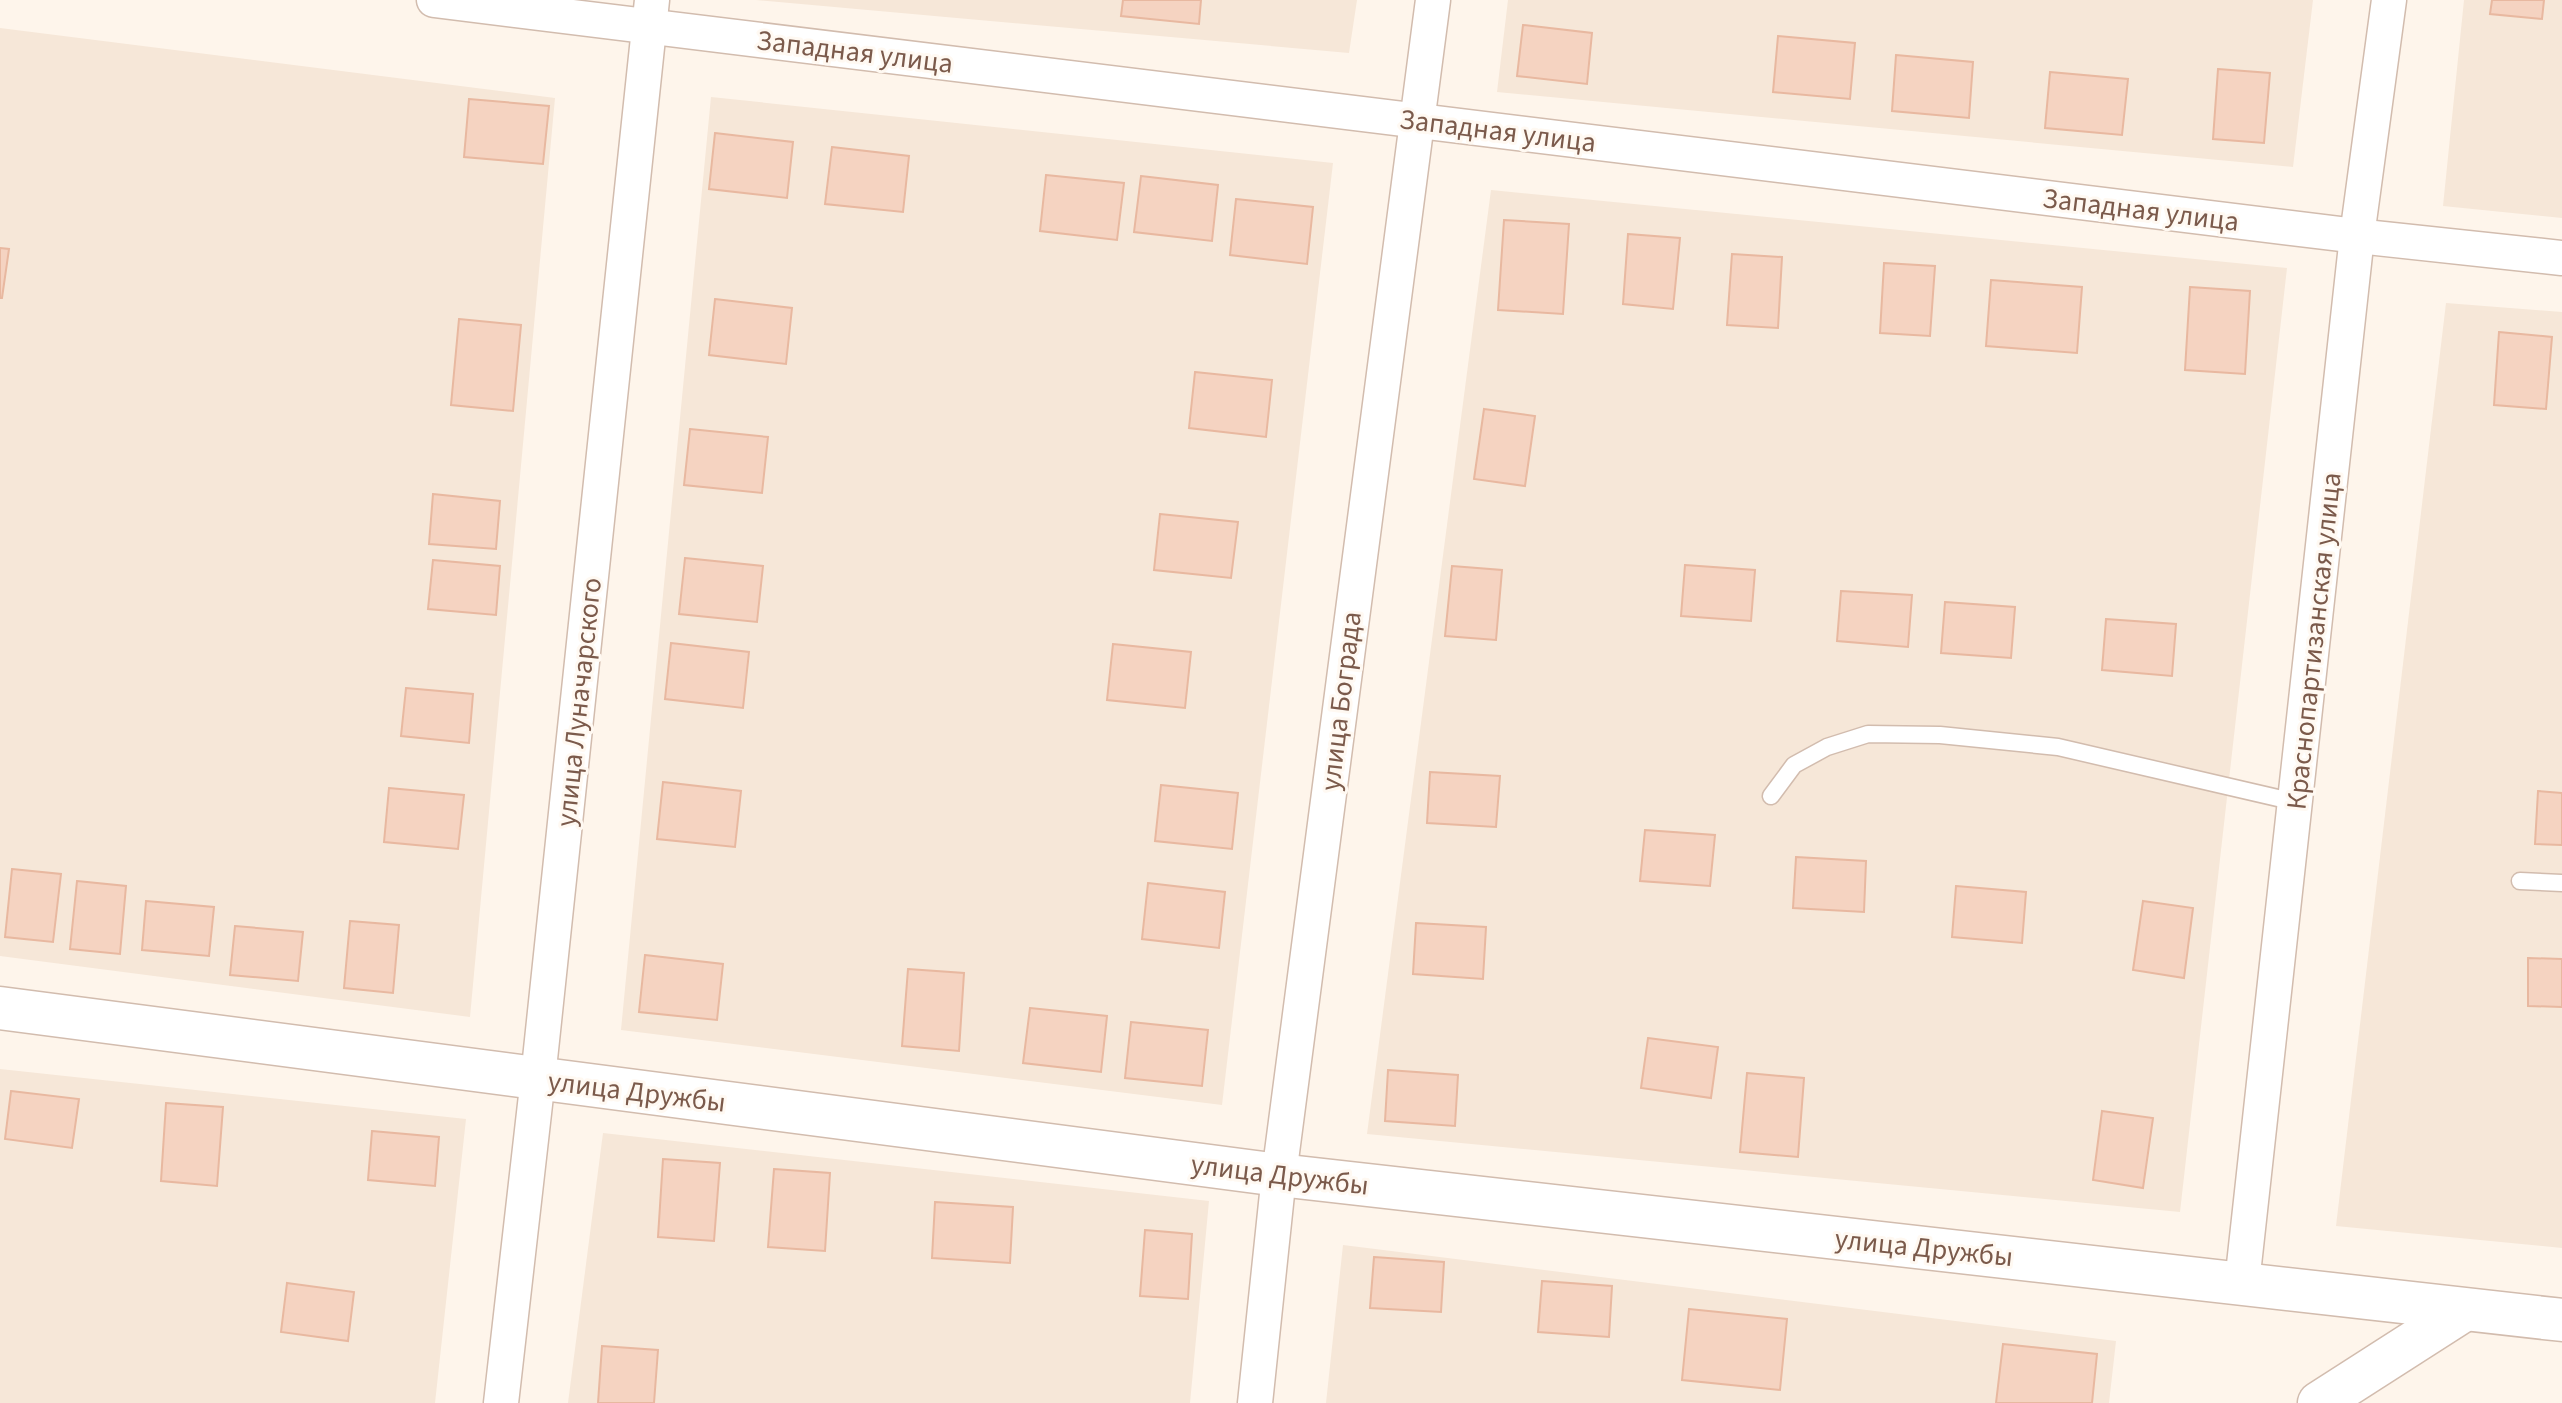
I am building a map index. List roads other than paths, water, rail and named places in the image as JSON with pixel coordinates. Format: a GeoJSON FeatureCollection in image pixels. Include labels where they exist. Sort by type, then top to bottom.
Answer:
{"type":"FeatureCollection","features":[{"type":"Feature","properties":{"kind":"street","name":"Западная улица"},"geometry":{"type":"LineString","coordinates":[[434,0],[651,13],[1416,120],[2357,236],[2562,258]]}},
{"type":"Feature","properties":{"kind":"street","name":"улица Бограда"},"geometry":{"type":"LineString","coordinates":[[1255,1403],[1279,1175],[1433,0]]}},
{"type":"Feature","properties":{"kind":"street","name":"Краснопартизанская улица"},"geometry":{"type":"LineString","coordinates":[[2242,1283],[2357,236],[2389,0]]}},
{"type":"Feature","properties":{"kind":"street","name":"улица Луначарского"},"geometry":{"type":"LineString","coordinates":[[501,1403],[651,13]]}},
{"type":"Feature","properties":{"kind":"street","name":"улица Дружбы"},"geometry":{"type":"LineString","coordinates":[[0,1008],[1279,1175],[2562,1320]]}},
{"type":"Feature","properties":{"kind":"street"},"geometry":{"type":"LineString","coordinates":[[2319,1403],[2464,1310]]}},
{"type":"Feature","properties":{"kind":"lane"},"geometry":{"type":"LineString","coordinates":[[1771,796],[1794,765],[1827,747],[1868,734],[1911,734],[2058,747],[2295,802]]}},
{"type":"Feature","properties":{"kind":"lane"},"geometry":{"type":"LineString","coordinates":[[2520,881],[2562,883]]}}]}
